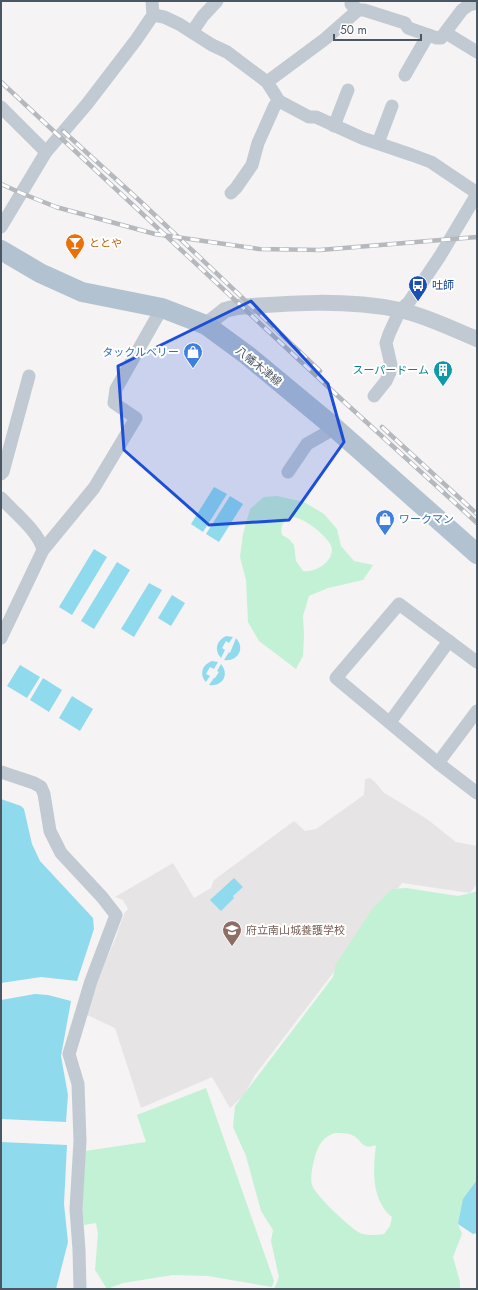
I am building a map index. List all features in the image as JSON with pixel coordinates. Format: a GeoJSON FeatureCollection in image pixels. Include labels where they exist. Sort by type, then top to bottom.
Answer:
{"type":"FeatureCollection","features":[{"type":"Feature","properties":{"kind":"main road","name":"八幡木津線"},"geometry":{"type":"LineString","coordinates":[[1,250],[40,273],[82,292],[162,308],[206,325],[247,355],[335,428],[477,554]]}},
{"type":"Feature","properties":{"kind":"street"},"geometry":{"type":"LineString","coordinates":[[1,227],[46,152],[87,104],[136,40],[153,15],[152,1]]}},
{"type":"Feature","properties":{"kind":"street"},"geometry":{"type":"LineString","coordinates":[[192,32],[203,16],[217,1]]}},
{"type":"Feature","properties":{"kind":"street"},"geometry":{"type":"LineString","coordinates":[[267,82],[325,39],[355,6],[405,23],[408,28],[437,38],[442,38],[462,10],[471,3]]}},
{"type":"Feature","properties":{"kind":"street"},"geometry":{"type":"LineString","coordinates":[[153,15],[164,17],[237,58],[267,82],[279,101],[309,117],[316,118],[362,138],[378,142],[431,162],[477,194],[410,302],[400,310],[386,343],[391,365],[390,372],[386,381],[374,396]]}},
{"type":"Feature","properties":{"kind":"street"},"geometry":{"type":"LineString","coordinates":[[446,32],[477,52]]}},
{"type":"Feature","properties":{"kind":"street"},"geometry":{"type":"LineString","coordinates":[[405,75],[428,35]]}},
{"type":"Feature","properties":{"kind":"street"},"geometry":{"type":"LineString","coordinates":[[334,126],[348,90]]}},
{"type":"Feature","properties":{"kind":"street"},"geometry":{"type":"LineString","coordinates":[[231,193],[252,165],[258,143],[275,105],[279,101]]}},
{"type":"Feature","properties":{"kind":"street"},"geometry":{"type":"LineString","coordinates":[[378,142],[392,106]]}},
{"type":"Feature","properties":{"kind":"street"},"geometry":{"type":"LineString","coordinates":[[1,108],[46,152]]}},
{"type":"Feature","properties":{"kind":"street"},"geometry":{"type":"LineString","coordinates":[[206,325],[225,310],[237,307],[332,302],[400,310],[415,314],[477,339]]}},
{"type":"Feature","properties":{"kind":"street"},"geometry":{"type":"LineString","coordinates":[[1,638],[43,550],[94,488],[136,418],[114,403],[116,389],[162,308]]}},
{"type":"Feature","properties":{"kind":"street"},"geometry":{"type":"LineString","coordinates":[[1,474],[3,472],[29,376]]}},
{"type":"Feature","properties":{"kind":"street"},"geometry":{"type":"LineString","coordinates":[[288,472],[307,444],[335,428]]}},
{"type":"Feature","properties":{"kind":"street"},"geometry":{"type":"LineString","coordinates":[[1,498],[33,532],[42,545],[43,550]]}},
{"type":"Feature","properties":{"kind":"street"},"geometry":{"type":"LineString","coordinates":[[477,662],[399,604],[336,678],[438,764],[477,793]]}},
{"type":"Feature","properties":{"kind":"street"},"geometry":{"type":"LineString","coordinates":[[390,722],[449,641]]}},
{"type":"Feature","properties":{"kind":"street"},"geometry":{"type":"LineString","coordinates":[[438,764],[477,711]]}},
{"type":"Feature","properties":{"kind":"street"},"geometry":{"type":"LineString","coordinates":[[1,772],[34,783],[41,787],[44,794],[50,830],[61,853],[102,897],[116,915],[91,981],[69,1054],[78,1084],[80,1141],[76,1209],[80,1289]]}},
{"type":"Feature","properties":{"kind":"highlighted area"},"geometry":{"type":"Polygon","coordinates":[[[251,301],[328,384],[344,442],[289,520],[209,525],[124,450],[118,366],[251,301]]]}},
{"type":"Feature","properties":{"kind":"shaded area","name":"府立南山城養護学校"},"geometry":{"type":"Polygon","coordinates":[[[370,778],[383,792],[427,819],[456,842],[477,846],[477,884],[470,893],[402,883],[255,1075],[244,1095],[230,1108],[212,1077],[141,1108],[115,1028],[87,1015],[95,984],[117,935],[125,912],[128,909],[123,900],[115,897],[173,863],[194,898],[211,888],[214,880],[294,821],[305,831],[316,829],[364,795],[365,779],[370,778]]]}},
{"type":"Feature","properties":{"kind":"green space"},"geometry":{"type":"Polygon","coordinates":[[[277,496],[304,502],[324,514],[337,529],[341,546],[354,561],[373,565],[363,580],[328,588],[309,596],[303,616],[303,656],[296,669],[259,641],[248,622],[246,580],[240,557],[243,534],[250,509],[264,497],[277,496]],[[292,517],[284,522],[281,529],[282,535],[289,539],[294,545],[296,561],[303,571],[317,569],[329,559],[332,549],[327,539],[322,534],[309,524],[292,517]]]}},
{"type":"Feature","properties":{"kind":"green space"},"geometry":{"type":"Polygon","coordinates":[[[406,888],[458,896],[475,892],[477,890],[477,1180],[471,1189],[458,1224],[462,1234],[453,1257],[460,1282],[460,1289],[274,1289],[279,1277],[271,1241],[273,1230],[261,1211],[246,1156],[233,1127],[235,1106],[333,977],[336,964],[373,908],[392,889],[406,888]],[[335,1133],[324,1139],[319,1146],[313,1165],[311,1177],[312,1185],[326,1203],[355,1230],[366,1235],[384,1234],[390,1226],[392,1217],[380,1202],[375,1184],[374,1164],[376,1145],[367,1147],[352,1135],[346,1133],[335,1133]]]}},
{"type":"Feature","properties":{"kind":"green space"},"geometry":{"type":"Polygon","coordinates":[[[206,1088],[274,1281],[272,1287],[208,1276],[173,1275],[123,1283],[107,1289],[95,1270],[98,1234],[96,1223],[84,1225],[82,1212],[85,1151],[146,1142],[137,1115],[206,1088]]]}},
{"type":"Feature","properties":{"kind":"water"},"geometry":{"type":"Polygon","coordinates":[[[214,487],[227,494],[203,532],[191,524],[214,487]]]}},
{"type":"Feature","properties":{"kind":"water"},"geometry":{"type":"Polygon","coordinates":[[[230,496],[243,504],[219,542],[206,534],[230,496]]]}},
{"type":"Feature","properties":{"kind":"water"},"geometry":{"type":"Polygon","coordinates":[[[94,549],[107,557],[72,615],[59,607],[94,549]]]}},
{"type":"Feature","properties":{"kind":"water"},"geometry":{"type":"Polygon","coordinates":[[[117,562],[130,570],[94,629],[81,621],[117,562]]]}},
{"type":"Feature","properties":{"kind":"water"},"geometry":{"type":"Polygon","coordinates":[[[149,583],[162,590],[134,637],[121,629],[149,583]]]}},
{"type":"Feature","properties":{"kind":"water"},"geometry":{"type":"Polygon","coordinates":[[[172,595],[185,603],[171,626],[158,618],[172,595]]]}},
{"type":"Feature","properties":{"kind":"water"},"geometry":{"type":"Polygon","coordinates":[[[226,636],[233,637],[229,643],[226,641],[222,648],[225,650],[221,658],[217,652],[217,646],[220,640],[226,636]]]}},
{"type":"Feature","properties":{"kind":"water"},"geometry":{"type":"Polygon","coordinates":[[[236,638],[240,646],[239,654],[233,659],[224,660],[229,652],[230,653],[236,638]]]}},
{"type":"Feature","properties":{"kind":"water"},"geometry":{"type":"Polygon","coordinates":[[[212,661],[218,662],[214,669],[210,667],[206,674],[210,676],[206,682],[202,673],[204,667],[212,661]]]}},
{"type":"Feature","properties":{"kind":"water"},"geometry":{"type":"Polygon","coordinates":[[[221,664],[224,668],[225,676],[218,684],[209,685],[219,672],[217,671],[221,664]]]}},
{"type":"Feature","properties":{"kind":"water"},"geometry":{"type":"Polygon","coordinates":[[[20,665],[40,677],[27,698],[7,686],[20,665]]]}},
{"type":"Feature","properties":{"kind":"water"},"geometry":{"type":"Polygon","coordinates":[[[43,678],[62,690],[49,712],[30,700],[43,678]]]}},
{"type":"Feature","properties":{"kind":"water"},"geometry":{"type":"Polygon","coordinates":[[[72,696],[93,709],[80,731],[59,718],[72,696]]]}},
{"type":"Feature","properties":{"kind":"water"},"geometry":{"type":"Polygon","coordinates":[[[1,799],[21,806],[24,809],[32,844],[40,861],[93,918],[94,929],[77,981],[41,977],[1,983],[1,799]]]}},
{"type":"Feature","properties":{"kind":"water"},"geometry":{"type":"Polygon","coordinates":[[[234,878],[243,887],[233,896],[234,898],[221,911],[210,900],[234,878]]]}},
{"type":"Feature","properties":{"kind":"water"},"geometry":{"type":"Polygon","coordinates":[[[35,994],[48,995],[71,1001],[61,1056],[68,1095],[66,1122],[1,1119],[1,1000],[35,994]]]}},
{"type":"Feature","properties":{"kind":"water"},"geometry":{"type":"Polygon","coordinates":[[[1,1142],[67,1145],[64,1204],[68,1242],[56,1289],[1,1289],[1,1142]]]}},
{"type":"Feature","properties":{"kind":"water"},"geometry":{"type":"Polygon","coordinates":[[[477,1180],[477,1233],[473,1234],[458,1224],[463,1199],[477,1180]]]}},
{"type":"Feature","properties":{"kind":"railway"},"geometry":{"type":"LineString","coordinates":[[1,82],[340,398],[477,523]]}},
{"type":"Feature","properties":{"kind":"railway"},"geometry":{"type":"LineString","coordinates":[[63,131],[140,201],[320,371]]}},
{"type":"Feature","properties":{"kind":"railway"},"geometry":{"type":"LineString","coordinates":[[1,184],[56,207],[155,234],[259,249],[320,250],[477,237]]}},
{"type":"Feature","properties":{"kind":"railway"},"geometry":{"type":"LineString","coordinates":[[382,427],[477,514]]}},
{"type":"Feature","properties":{"kind":"place","name":"ととや"},"geometry":{"type":"Point","coordinates":[75,260]}},
{"type":"Feature","properties":{"kind":"place","name":"吐師"},"geometry":{"type":"Point","coordinates":[418,302]}},
{"type":"Feature","properties":{"kind":"place","name":"タックルベリー"},"geometry":{"type":"Point","coordinates":[193,369]}},
{"type":"Feature","properties":{"kind":"place","name":"スーパードーム"},"geometry":{"type":"Point","coordinates":[443,387]}},
{"type":"Feature","properties":{"kind":"place","name":"ワークマン"},"geometry":{"type":"Point","coordinates":[385,536]}},
{"type":"Feature","properties":{"kind":"place","name":"府立南山城養護学校"},"geometry":{"type":"Point","coordinates":[232,947]}}]}
